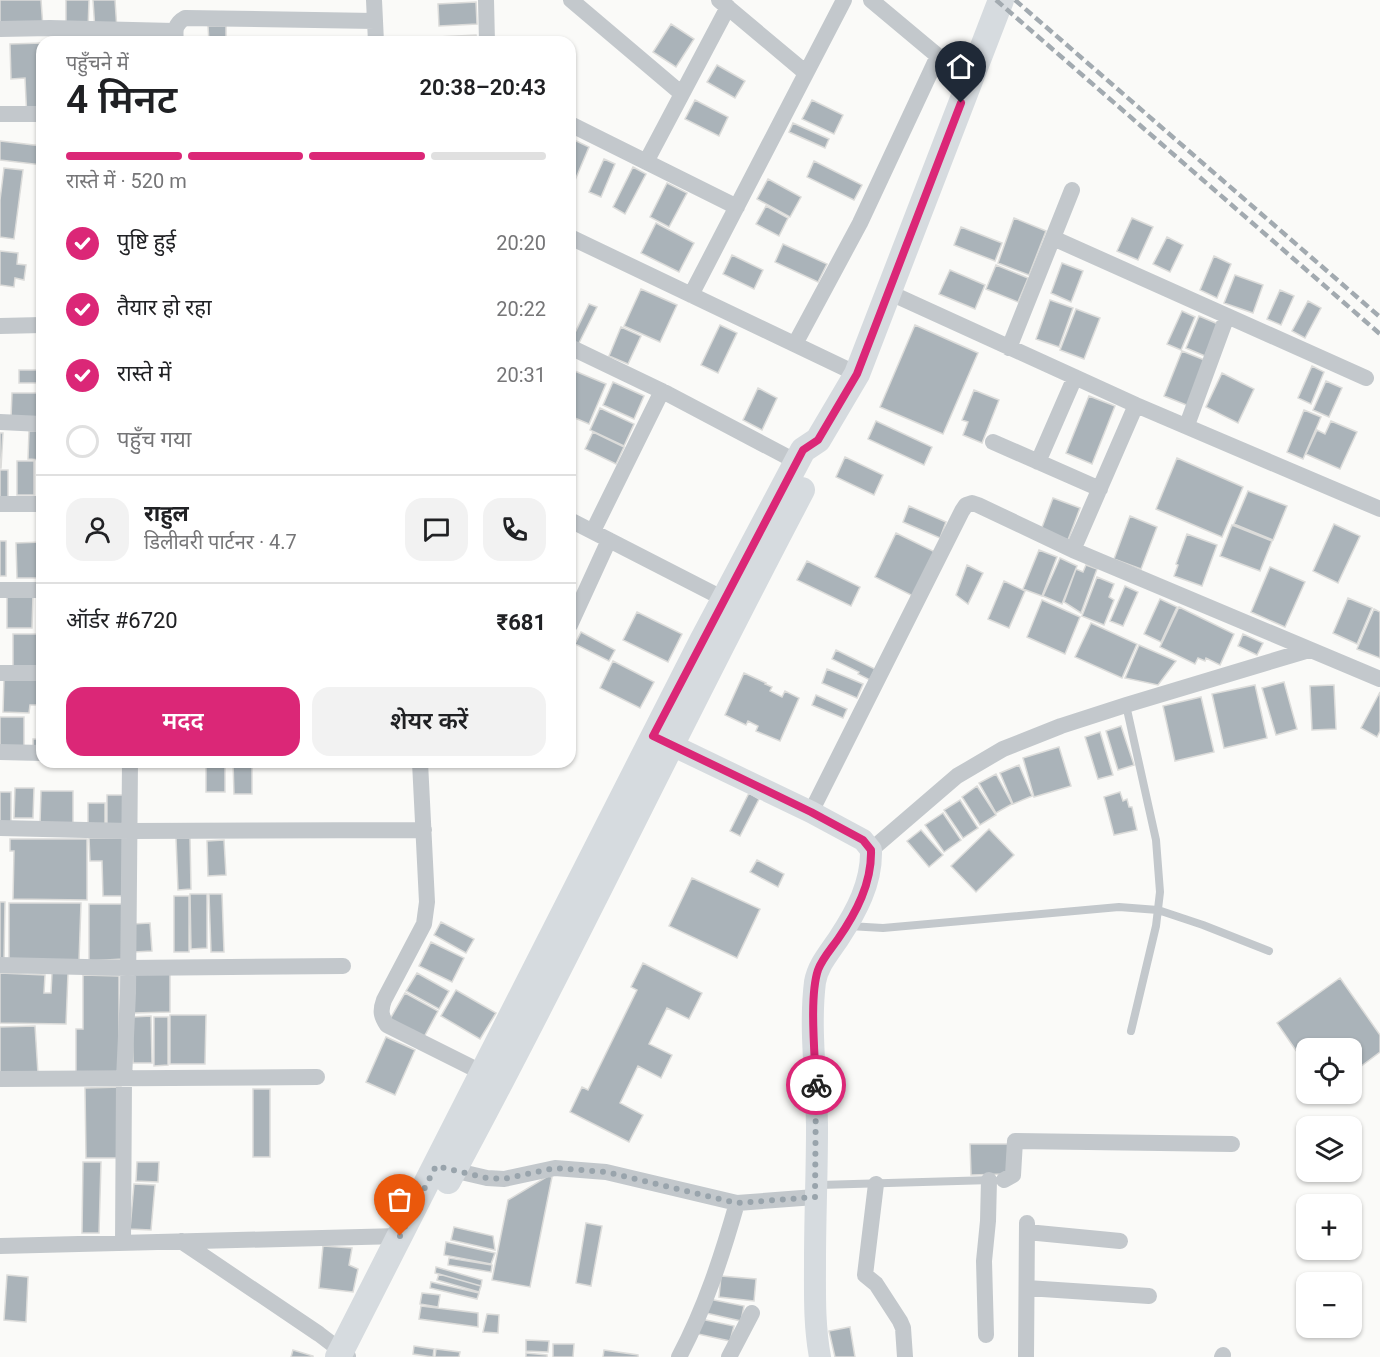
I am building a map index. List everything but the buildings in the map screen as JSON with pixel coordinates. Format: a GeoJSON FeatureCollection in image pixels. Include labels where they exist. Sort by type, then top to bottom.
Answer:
{"type":"FeatureCollection","features":[{"type":"Feature","properties":{"kind":"main road"},"geometry":{"type":"LineString","coordinates":[[347,1356],[400,1236],[502,1082],[662,741],[724,599],[803,450],[818,440],[857,374],[1001,0]]}},
{"type":"Feature","properties":{"kind":"main road"},"geometry":{"type":"LineString","coordinates":[[347,1356],[415,1242],[483,1073],[662,741],[740,608],[818,460],[818,440]]}},
{"type":"Feature","properties":{"kind":"street"},"geometry":{"type":"LineString","coordinates":[[374,0],[376,36]]}},
{"type":"Feature","properties":{"kind":"street"},"geometry":{"type":"LineString","coordinates":[[486,0],[487,36]]}},
{"type":"Feature","properties":{"kind":"street"},"geometry":{"type":"LineString","coordinates":[[570,0],[682,94]]}},
{"type":"Feature","properties":{"kind":"street"},"geometry":{"type":"LineString","coordinates":[[691,295],[844,0]]}},
{"type":"Feature","properties":{"kind":"street"},"geometry":{"type":"LineString","coordinates":[[871,0],[969,82]]}},
{"type":"Feature","properties":{"kind":"street"},"geometry":{"type":"LineString","coordinates":[[646,162],[682,94],[723,3],[806,73]]}},
{"type":"Feature","properties":{"kind":"street"},"geometry":{"type":"LineString","coordinates":[[0,29],[50,35],[175,36],[178,22],[185,18],[375,21]]}},
{"type":"Feature","properties":{"kind":"street"},"geometry":{"type":"LineString","coordinates":[[795,344],[860,223],[938,56]]}},
{"type":"Feature","properties":{"kind":"street"},"geometry":{"type":"LineString","coordinates":[[0,114],[36,114]]}},
{"type":"Feature","properties":{"kind":"street"},"geometry":{"type":"LineString","coordinates":[[576,127],[737,207]]}},
{"type":"Feature","properties":{"kind":"street"},"geometry":{"type":"LineString","coordinates":[[1009,348],[1072,190]]}},
{"type":"Feature","properties":{"kind":"street"},"geometry":{"type":"LineString","coordinates":[[1053,238],[1366,378]]}},
{"type":"Feature","properties":{"kind":"street"},"geometry":{"type":"LineString","coordinates":[[576,240],[857,374]]}},
{"type":"Feature","properties":{"kind":"street"},"geometry":{"type":"LineString","coordinates":[[888,292],[1136,405],[1380,509]]}},
{"type":"Feature","properties":{"kind":"street"},"geometry":{"type":"LineString","coordinates":[[1186,425],[1227,316]]}},
{"type":"Feature","properties":{"kind":"street"},"geometry":{"type":"LineString","coordinates":[[0,326],[36,325]]}},
{"type":"Feature","properties":{"kind":"street"},"geometry":{"type":"LineString","coordinates":[[576,350],[662,391],[797,462]]}},
{"type":"Feature","properties":{"kind":"street"},"geometry":{"type":"LineString","coordinates":[[1038,462],[1075,377]]}},
{"type":"Feature","properties":{"kind":"street"},"geometry":{"type":"LineString","coordinates":[[593,531],[662,391]]}},
{"type":"Feature","properties":{"kind":"street"},"geometry":{"type":"LineString","coordinates":[[1073,550],[1136,405]]}},
{"type":"Feature","properties":{"kind":"street"},"geometry":{"type":"LineString","coordinates":[[0,423],[36,424]]}},
{"type":"Feature","properties":{"kind":"street"},"geometry":{"type":"LineString","coordinates":[[993,442],[1100,489]]}},
{"type":"Feature","properties":{"kind":"street"},"geometry":{"type":"LineString","coordinates":[[811,812],[966,505],[972,503],[1073,550],[1380,680]]}},
{"type":"Feature","properties":{"kind":"street"},"geometry":{"type":"LineString","coordinates":[[0,504],[36,504]]}},
{"type":"Feature","properties":{"kind":"street"},"geometry":{"type":"LineString","coordinates":[[576,523],[724,599]]}},
{"type":"Feature","properties":{"kind":"street"},"geometry":{"type":"LineString","coordinates":[[576,612],[609,540]]}},
{"type":"Feature","properties":{"kind":"street"},"geometry":{"type":"LineString","coordinates":[[0,590],[36,590]]}},
{"type":"Feature","properties":{"kind":"street"},"geometry":{"type":"LineString","coordinates":[[871,850],[957,776],[1003,749],[1061,726],[1309,650]]}},
{"type":"Feature","properties":{"kind":"street"},"geometry":{"type":"LineString","coordinates":[[0,673],[36,674]]}},
{"type":"Feature","properties":{"kind":"street"},"geometry":{"type":"LineString","coordinates":[[662,741],[811,812],[863,840],[871,850],[869,878],[846,926],[823,960],[815,983],[814,1305],[820,1357]]}},
{"type":"Feature","properties":{"kind":"street"},"geometry":{"type":"LineString","coordinates":[[0,753],[36,753]]}},
{"type":"Feature","properties":{"kind":"street"},"geometry":{"type":"LineString","coordinates":[[123,1243],[130,768]]}},
{"type":"Feature","properties":{"kind":"street"},"geometry":{"type":"LineString","coordinates":[[420,768],[427,880],[424,924],[384,1000],[381,1009],[382,1017],[387,1025],[483,1073]]}},
{"type":"Feature","properties":{"kind":"street"},"geometry":{"type":"LineString","coordinates":[[0,828],[129,831],[423,830]]}},
{"type":"Feature","properties":{"kind":"street"},"geometry":{"type":"LineString","coordinates":[[0,965],[127,968],[343,966]]}},
{"type":"Feature","properties":{"kind":"street"},"geometry":{"type":"LineString","coordinates":[[0,1079],[317,1077]]}},
{"type":"Feature","properties":{"kind":"street"},"geometry":{"type":"LineString","coordinates":[[986,1335],[984,1261],[988,1221],[997,1180],[1013,1175],[1015,1141],[1232,1144]]}},
{"type":"Feature","properties":{"kind":"street"},"geometry":{"type":"LineString","coordinates":[[445,1169],[487,1178],[504,1179],[555,1168],[597,1170],[737,1203],[816,1191]]}},
{"type":"Feature","properties":{"kind":"street"},"geometry":{"type":"LineString","coordinates":[[876,1184],[865,1275],[876,1284],[900,1321],[903,1328],[905,1357]]}},
{"type":"Feature","properties":{"kind":"street"},"geometry":{"type":"LineString","coordinates":[[679,1357],[708,1296],[737,1203]]}},
{"type":"Feature","properties":{"kind":"street"},"geometry":{"type":"LineString","coordinates":[[1026,1357],[1027,1228],[1120,1240]]}},
{"type":"Feature","properties":{"kind":"street"},"geometry":{"type":"LineString","coordinates":[[0,1246],[400,1236]]}},
{"type":"Feature","properties":{"kind":"street"},"geometry":{"type":"LineString","coordinates":[[181,1241],[347,1356]]}},
{"type":"Feature","properties":{"kind":"street"},"geometry":{"type":"LineString","coordinates":[[1027,1288],[1149,1296]]}},
{"type":"Feature","properties":{"kind":"street"},"geometry":{"type":"LineString","coordinates":[[729,1357],[752,1312]]}},
{"type":"Feature","properties":{"kind":"lane"},"geometry":{"type":"LineString","coordinates":[[1126,705],[1156,840],[1160,892],[1131,1031]]}},
{"type":"Feature","properties":{"kind":"lane"},"geometry":{"type":"LineString","coordinates":[[846,926],[866,929],[883,928],[1119,907],[1158,910],[1269,951]]}},
{"type":"Feature","properties":{"kind":"lane"},"geometry":{"type":"LineString","coordinates":[[816,1191],[876,1184],[997,1180]]}},
{"type":"Feature","properties":{"kind":"railway"},"geometry":{"type":"LineString","coordinates":[[996,0],[1380,334]]}},
{"type":"Feature","properties":{"kind":"railway"},"geometry":{"type":"LineString","coordinates":[[1015,0],[1380,317]]}},
{"type":"Feature","properties":{"kind":"way so far"},"geometry":{"type":"LineString","coordinates":[[400,1236],[436,1166],[487,1178],[504,1179],[555,1168],[577,1168],[606,1172],[737,1203],[815,1197],[816,1085]]}},
{"type":"Feature","properties":{"kind":"route"},"geometry":{"type":"LineString","coordinates":[[816,1085],[814,1021],[815,983],[818,970],[862,896],[872,863],[871,850],[863,840],[811,812],[653,736],[803,450],[818,440],[857,374],[961,103]]}}]}
